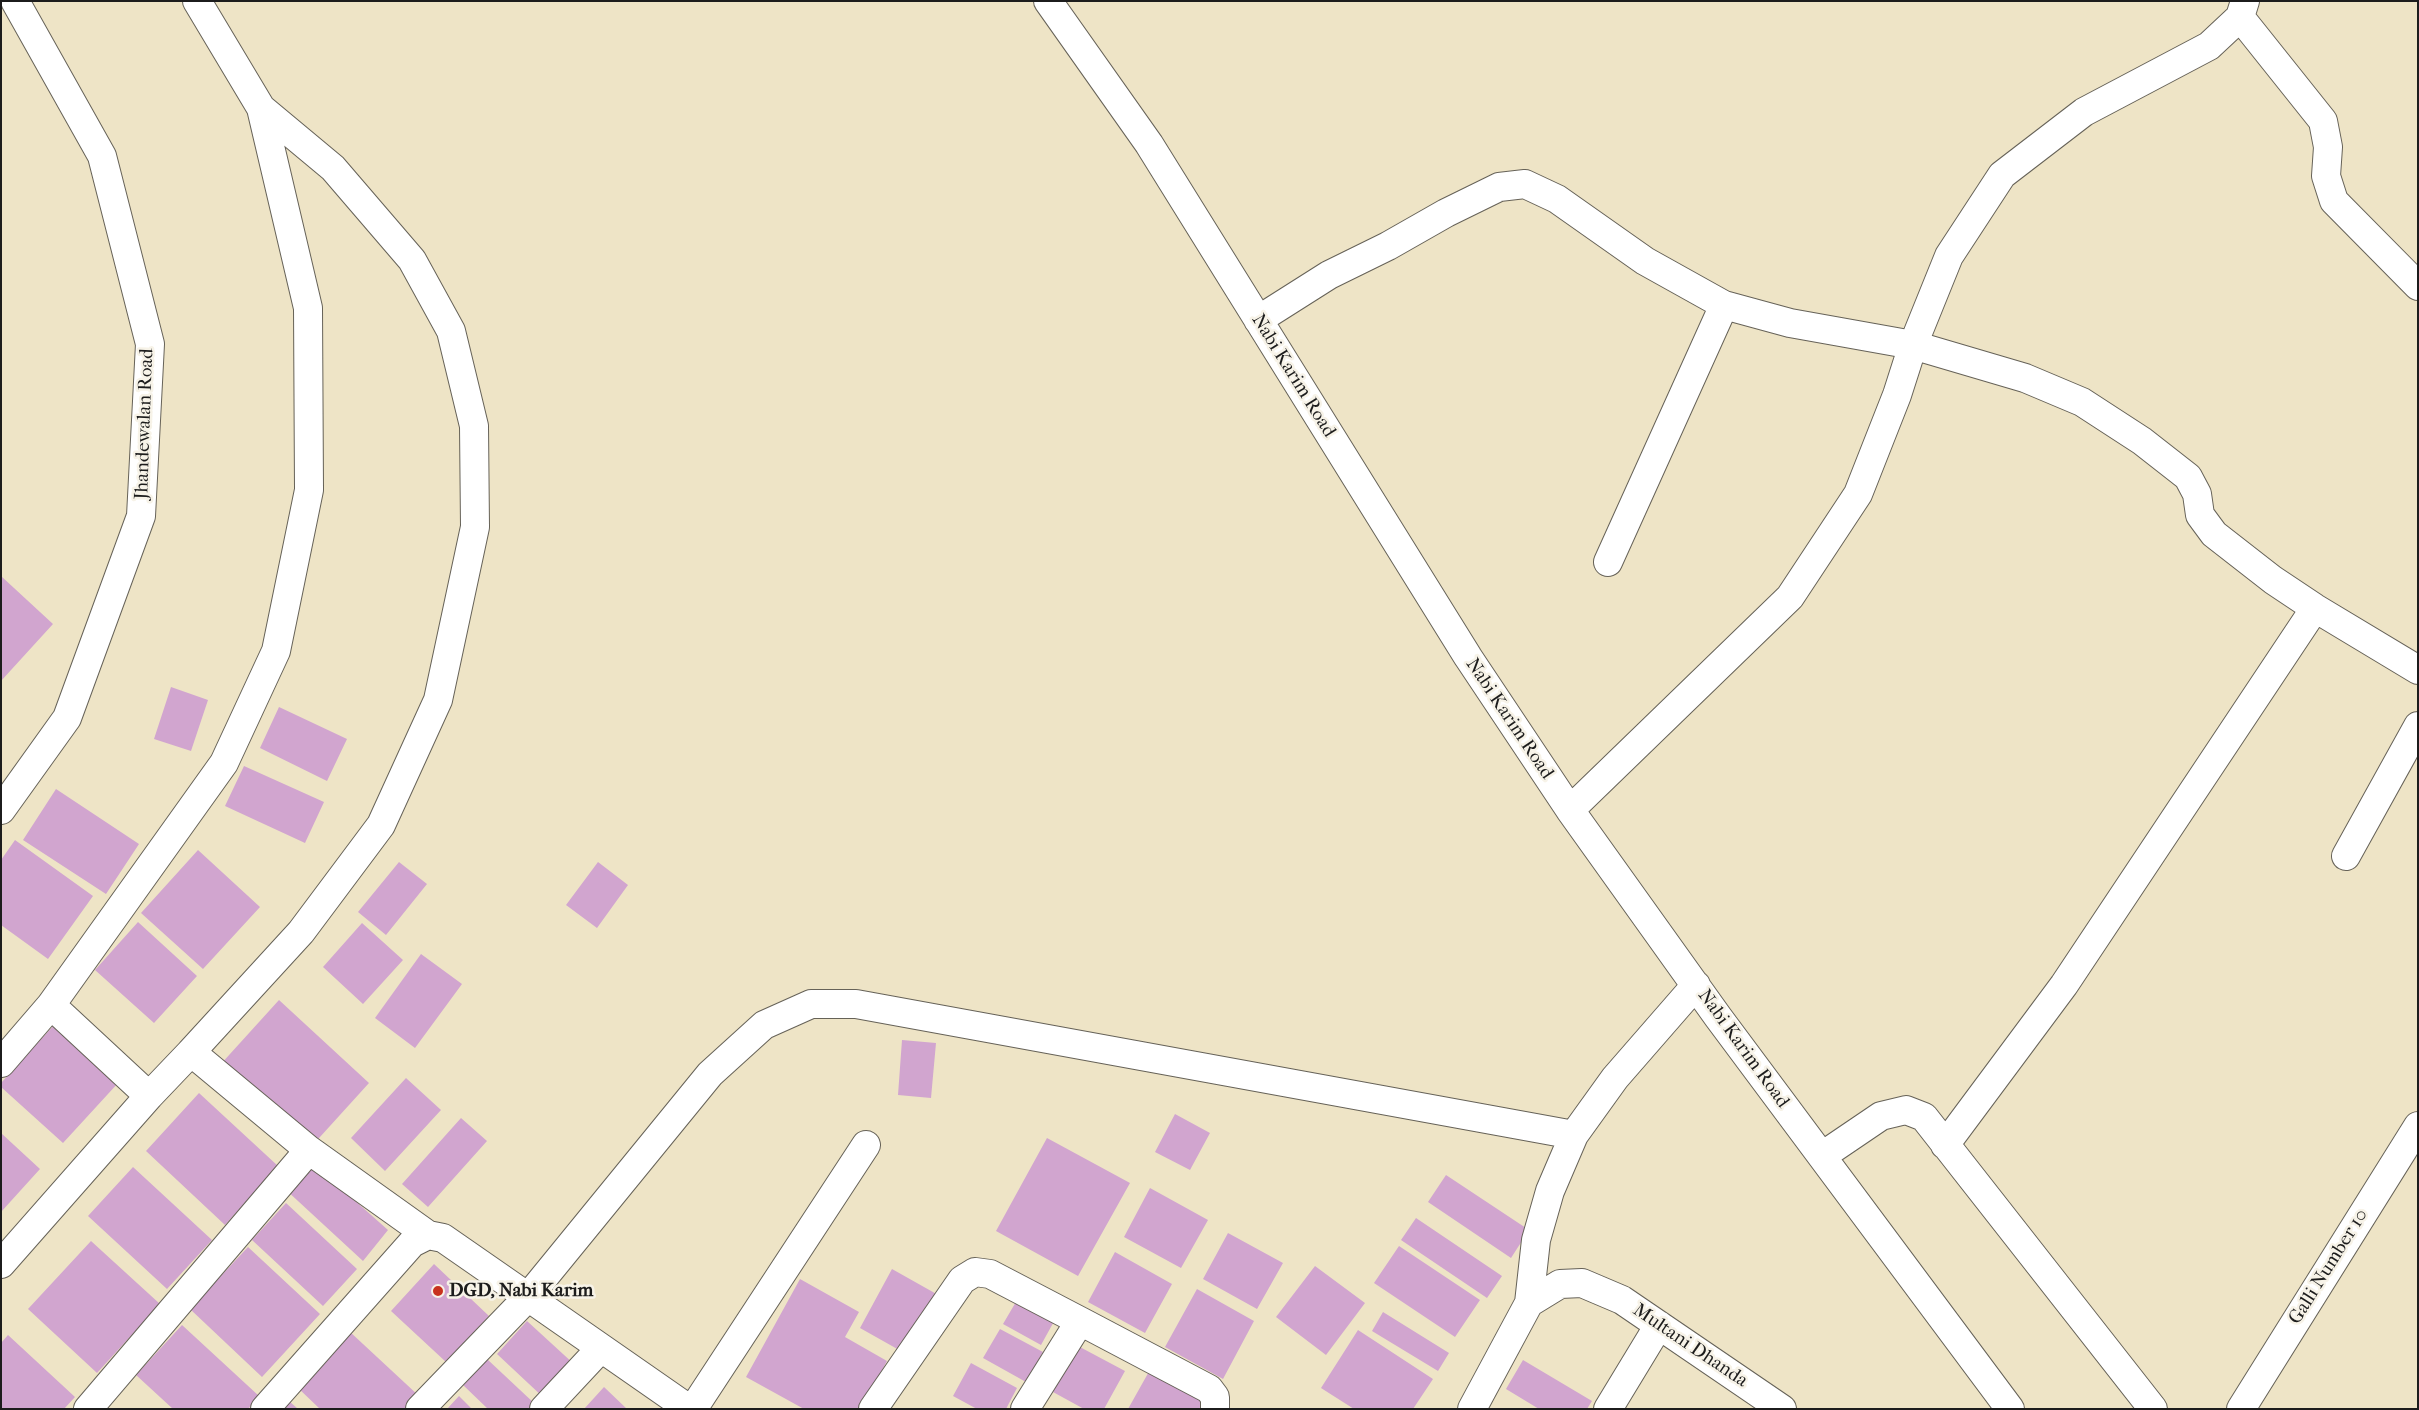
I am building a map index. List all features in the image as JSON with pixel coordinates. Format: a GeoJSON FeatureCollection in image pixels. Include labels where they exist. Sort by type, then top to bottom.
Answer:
{"type":"FeatureCollection","features":[{"type":"Feature","properties":{"kind":"street","name":"Jhandewalan Road"},"geometry":{"type":"LineString","coordinates":[[1,810],[67,718],[141,516],[150,344],[102,156],[15,1]]}},
{"type":"Feature","properties":{"kind":"street"},"geometry":{"type":"LineString","coordinates":[[1,1063],[51,1005],[224,763],[276,651],[309,490],[308,308],[261,108],[196,1]]}},
{"type":"Feature","properties":{"kind":"street","name":"Nabi Karim Road"},"geometry":{"type":"LineString","coordinates":[[1048,1],[1149,144],[1468,657],[1570,810],[1696,985],[2010,1409]]}},
{"type":"Feature","properties":{"kind":"street"},"geometry":{"type":"LineString","coordinates":[[1570,810],[1790,597],[1858,494],[1897,395],[1913,346],[1950,256],[2002,176],[2084,112],[2209,46],[2242,9],[2323,121],[2328,146],[2326,176],[2334,201],[2418,286]]}},
{"type":"Feature","properties":{"kind":"street"},"geometry":{"type":"LineString","coordinates":[[1,1264],[148,1096],[301,932],[381,825],[438,700],[475,527],[474,426],[452,331],[406,253],[333,168],[261,108]]}},
{"type":"Feature","properties":{"kind":"street"},"geometry":{"type":"LineString","coordinates":[[1258,320],[1329,275],[1388,246],[1446,213],[1499,187],[1525,184],[1557,198],[1645,261],[1724,305],[1790,323],[1913,346],[2025,378],[2090,407],[2142,442],[2188,477],[2197,494],[2200,516],[2214,534],[2273,580],[2315,608],[2418,670]]}},
{"type":"Feature","properties":{"kind":"street"},"geometry":{"type":"LineString","coordinates":[[1608,562],[1724,305]]}},
{"type":"Feature","properties":{"kind":"street"},"geometry":{"type":"LineString","coordinates":[[1945,1145],[2069,977],[2315,608]]}},
{"type":"Feature","properties":{"kind":"street"},"geometry":{"type":"LineString","coordinates":[[2346,856],[2418,726]]}},
{"type":"Feature","properties":{"kind":"street"},"geometry":{"type":"LineString","coordinates":[[1472,1409],[1529,1303],[1536,1240],[1550,1191],[1574,1135],[1615,1078],[1696,985]]}},
{"type":"Feature","properties":{"kind":"street"},"geometry":{"type":"LineString","coordinates":[[420,1409],[528,1298],[710,1074],[764,1025],[811,1004],[856,1004],[1574,1135]]}},
{"type":"Feature","properties":{"kind":"street"},"geometry":{"type":"LineString","coordinates":[[51,1005],[148,1096]]}},
{"type":"Feature","properties":{"kind":"street"},"geometry":{"type":"LineString","coordinates":[[191,1052],[308,1150],[428,1235],[443,1238],[689,1409]]}},
{"type":"Feature","properties":{"kind":"street"},"geometry":{"type":"LineString","coordinates":[[1822,1156],[1881,1116],[1906,1110],[1924,1117],[2153,1409]]}},
{"type":"Feature","properties":{"kind":"street","name":"Galli Number 10"},"geometry":{"type":"LineString","coordinates":[[2241,1409],[2418,1126]]}},
{"type":"Feature","properties":{"kind":"street"},"geometry":{"type":"LineString","coordinates":[[693,1409],[866,1145]]}},
{"type":"Feature","properties":{"kind":"street"},"geometry":{"type":"LineString","coordinates":[[88,1409],[308,1150]]}},
{"type":"Feature","properties":{"kind":"street"},"geometry":{"type":"LineString","coordinates":[[265,1409],[412,1242],[428,1235]]}},
{"type":"Feature","properties":{"kind":"street"},"geometry":{"type":"LineString","coordinates":[[873,1409],[962,1280],[975,1272],[990,1274],[1209,1390],[1215,1397],[1215,1409]]}},
{"type":"Feature","properties":{"kind":"street","name":"Multani Dhanda"},"geometry":{"type":"LineString","coordinates":[[1529,1303],[1560,1284],[1582,1283],[1622,1300],[1782,1409]]}},
{"type":"Feature","properties":{"kind":"street"},"geometry":{"type":"LineString","coordinates":[[1025,1409],[1080,1321]]}},
{"type":"Feature","properties":{"kind":"street"},"geometry":{"type":"LineString","coordinates":[[1608,1409],[1659,1325]]}},
{"type":"Feature","properties":{"kind":"street"},"geometry":{"type":"LineString","coordinates":[[544,1409],[601,1348]]}},
{"type":"Feature","properties":{"kind":"building"},"geometry":{"type":"Polygon","coordinates":[[[1,576],[53,624],[1,681],[1,576]]]}},
{"type":"Feature","properties":{"kind":"building"},"geometry":{"type":"Polygon","coordinates":[[[171,687],[208,700],[191,751],[154,739],[171,687]]]}},
{"type":"Feature","properties":{"kind":"building"},"geometry":{"type":"Polygon","coordinates":[[[279,707],[347,739],[327,781],[260,748],[279,707]]]}},
{"type":"Feature","properties":{"kind":"building"},"geometry":{"type":"Polygon","coordinates":[[[244,766],[324,802],[305,843],[225,806],[244,766]]]}},
{"type":"Feature","properties":{"kind":"building"},"geometry":{"type":"Polygon","coordinates":[[[56,789],[139,844],[106,894],[23,840],[56,789]]]}},
{"type":"Feature","properties":{"kind":"building"},"geometry":{"type":"Polygon","coordinates":[[[15,840],[93,896],[48,959],[1,925],[1,860],[15,840]]]}},
{"type":"Feature","properties":{"kind":"building"},"geometry":{"type":"Polygon","coordinates":[[[198,850],[260,907],[203,969],[141,913],[198,850]]]}},
{"type":"Feature","properties":{"kind":"building"},"geometry":{"type":"Polygon","coordinates":[[[399,862],[427,884],[386,935],[358,912],[399,862]]]}},
{"type":"Feature","properties":{"kind":"building"},"geometry":{"type":"Polygon","coordinates":[[[598,862],[628,885],[597,928],[566,905],[598,862]]]}},
{"type":"Feature","properties":{"kind":"building"},"geometry":{"type":"Polygon","coordinates":[[[138,922],[197,976],[154,1023],[95,970],[138,922]]]}},
{"type":"Feature","properties":{"kind":"building"},"geometry":{"type":"Polygon","coordinates":[[[362,923],[403,960],[363,1004],[323,967],[362,923]]]}},
{"type":"Feature","properties":{"kind":"building"},"geometry":{"type":"Polygon","coordinates":[[[421,954],[462,984],[415,1048],[375,1018],[421,954]]]}},
{"type":"Feature","properties":{"kind":"building"},"geometry":{"type":"Polygon","coordinates":[[[279,1000],[369,1083],[310,1148],[220,1065],[279,1000]]]}},
{"type":"Feature","properties":{"kind":"building"},"geometry":{"type":"Polygon","coordinates":[[[55,1024],[119,1082],[63,1143],[1,1087],[1,1083],[55,1024]]]}},
{"type":"Feature","properties":{"kind":"building"},"geometry":{"type":"Polygon","coordinates":[[[902,1040],[936,1043],[931,1098],[898,1095],[902,1040]]]}},
{"type":"Feature","properties":{"kind":"building"},"geometry":{"type":"Polygon","coordinates":[[[406,1078],[441,1110],[385,1171],[351,1138],[406,1078]]]}},
{"type":"Feature","properties":{"kind":"building"},"geometry":{"type":"Polygon","coordinates":[[[199,1093],[278,1166],[225,1225],[146,1151],[199,1093]]]}},
{"type":"Feature","properties":{"kind":"building"},"geometry":{"type":"Polygon","coordinates":[[[1175,1114],[1210,1133],[1190,1170],[1155,1152],[1175,1114]]]}},
{"type":"Feature","properties":{"kind":"building"},"geometry":{"type":"Polygon","coordinates":[[[461,1118],[487,1141],[428,1207],[402,1184],[461,1118]]]}},
{"type":"Feature","properties":{"kind":"building"},"geometry":{"type":"Polygon","coordinates":[[[1,1133],[40,1169],[1,1212],[1,1133]]]}},
{"type":"Feature","properties":{"kind":"building"},"geometry":{"type":"Polygon","coordinates":[[[1047,1138],[1130,1183],[1078,1276],[996,1231],[1047,1138]]]}},
{"type":"Feature","properties":{"kind":"building"},"geometry":{"type":"Polygon","coordinates":[[[309,1160],[388,1230],[363,1261],[285,1189],[309,1160]]]}},
{"type":"Feature","properties":{"kind":"building"},"geometry":{"type":"Polygon","coordinates":[[[133,1167],[212,1240],[167,1289],[88,1216],[133,1167]]]}},
{"type":"Feature","properties":{"kind":"building"},"geometry":{"type":"Polygon","coordinates":[[[1446,1175],[1529,1230],[1511,1258],[1428,1202],[1446,1175]]]}},
{"type":"Feature","properties":{"kind":"building"},"geometry":{"type":"Polygon","coordinates":[[[1150,1188],[1208,1220],[1181,1268],[1124,1237],[1150,1188]]]}},
{"type":"Feature","properties":{"kind":"building"},"geometry":{"type":"Polygon","coordinates":[[[286,1203],[357,1269],[323,1306],[252,1240],[286,1203]]]}},
{"type":"Feature","properties":{"kind":"building"},"geometry":{"type":"Polygon","coordinates":[[[1416,1218],[1502,1276],[1487,1298],[1401,1240],[1416,1218]]]}},
{"type":"Feature","properties":{"kind":"building"},"geometry":{"type":"Polygon","coordinates":[[[1228,1233],[1283,1263],[1257,1309],[1203,1279],[1228,1233]]]}},
{"type":"Feature","properties":{"kind":"building"},"geometry":{"type":"Polygon","coordinates":[[[91,1241],[160,1304],[97,1373],[28,1309],[91,1241]]]}},
{"type":"Feature","properties":{"kind":"building"},"geometry":{"type":"Polygon","coordinates":[[[1399,1246],[1480,1300],[1455,1337],[1374,1283],[1399,1246]]]}},
{"type":"Feature","properties":{"kind":"building"},"geometry":{"type":"Polygon","coordinates":[[[248,1247],[320,1314],[262,1377],[190,1309],[248,1247]]]}},
{"type":"Feature","properties":{"kind":"building"},"geometry":{"type":"Polygon","coordinates":[[[1115,1252],[1172,1284],[1145,1333],[1088,1302],[1115,1252]]]}},
{"type":"Feature","properties":{"kind":"building"},"geometry":{"type":"Polygon","coordinates":[[[434,1264],[489,1316],[446,1362],[391,1311],[434,1264]]]}},
{"type":"Feature","properties":{"kind":"building"},"geometry":{"type":"Polygon","coordinates":[[[1315,1266],[1365,1303],[1326,1355],[1276,1317],[1315,1266]]]}},
{"type":"Feature","properties":{"kind":"building"},"geometry":{"type":"Polygon","coordinates":[[[892,1269],[940,1296],[908,1355],[860,1328],[892,1269]]]}},
{"type":"Feature","properties":{"kind":"building"},"geometry":{"type":"Polygon","coordinates":[[[800,1279],[859,1312],[845,1337],[887,1361],[861,1409],[804,1409],[746,1377],[800,1279]]]}},
{"type":"Feature","properties":{"kind":"building"},"geometry":{"type":"Polygon","coordinates":[[[1197,1289],[1254,1321],[1223,1379],[1165,1347],[1197,1289]]]}},
{"type":"Feature","properties":{"kind":"building"},"geometry":{"type":"Polygon","coordinates":[[[1020,1295],[1057,1316],[1041,1345],[1003,1324],[1020,1295]]]}},
{"type":"Feature","properties":{"kind":"building"},"geometry":{"type":"Polygon","coordinates":[[[1383,1312],[1449,1353],[1438,1371],[1372,1331],[1383,1312]]]}},
{"type":"Feature","properties":{"kind":"building"},"geometry":{"type":"Polygon","coordinates":[[[527,1321],[575,1365],[544,1398],[497,1354],[527,1321]]]}},
{"type":"Feature","properties":{"kind":"building"},"geometry":{"type":"Polygon","coordinates":[[[182,1325],[259,1396],[248,1409],[173,1409],[136,1375],[182,1325]]]}},
{"type":"Feature","properties":{"kind":"building"},"geometry":{"type":"Polygon","coordinates":[[[1000,1329],[1043,1352],[1026,1382],[983,1358],[1000,1329]]]}},
{"type":"Feature","properties":{"kind":"building"},"geometry":{"type":"Polygon","coordinates":[[[1358,1330],[1433,1379],[1413,1409],[1354,1409],[1321,1388],[1358,1330]]]}},
{"type":"Feature","properties":{"kind":"building"},"geometry":{"type":"Polygon","coordinates":[[[349,1331],[419,1396],[407,1409],[320,1409],[297,1387],[349,1331]]]}},
{"type":"Feature","properties":{"kind":"building"},"geometry":{"type":"Polygon","coordinates":[[[8,1335],[75,1397],[64,1409],[1,1409],[1,1343],[8,1335]]]}},
{"type":"Feature","properties":{"kind":"building"},"geometry":{"type":"Polygon","coordinates":[[[1078,1346],[1125,1371],[1104,1409],[1084,1409],[1053,1392],[1078,1346]]]}},
{"type":"Feature","properties":{"kind":"building"},"geometry":{"type":"Polygon","coordinates":[[[487,1359],[535,1404],[530,1409],[488,1409],[463,1385],[487,1359]]]}},
{"type":"Feature","properties":{"kind":"building"},"geometry":{"type":"Polygon","coordinates":[[[1523,1360],[1592,1401],[1587,1409],[1539,1409],[1506,1389],[1523,1360]]]}},
{"type":"Feature","properties":{"kind":"building"},"geometry":{"type":"Polygon","coordinates":[[[971,1363],[1017,1388],[1006,1409],[977,1409],[953,1396],[971,1363]]]}},
{"type":"Feature","properties":{"kind":"building"},"geometry":{"type":"Polygon","coordinates":[[[1151,1368],[1206,1398],[1199,1409],[1128,1409],[1151,1368]]]}},
{"type":"Feature","properties":{"kind":"building"},"geometry":{"type":"Polygon","coordinates":[[[604,1387],[627,1409],[584,1409],[604,1387]]]}},
{"type":"Feature","properties":{"kind":"building"},"geometry":{"type":"Polygon","coordinates":[[[459,1396],[472,1409],[447,1409],[459,1396]]]}},
{"type":"Feature","properties":{"kind":"building"},"geometry":{"type":"Polygon","coordinates":[[[289,1401],[298,1409],[282,1409],[289,1401]]]}},
{"type":"Feature","properties":{"kind":"place","name":"DGD, Nabi Karim"},"geometry":{"type":"Point","coordinates":[438,1291]}}]}
